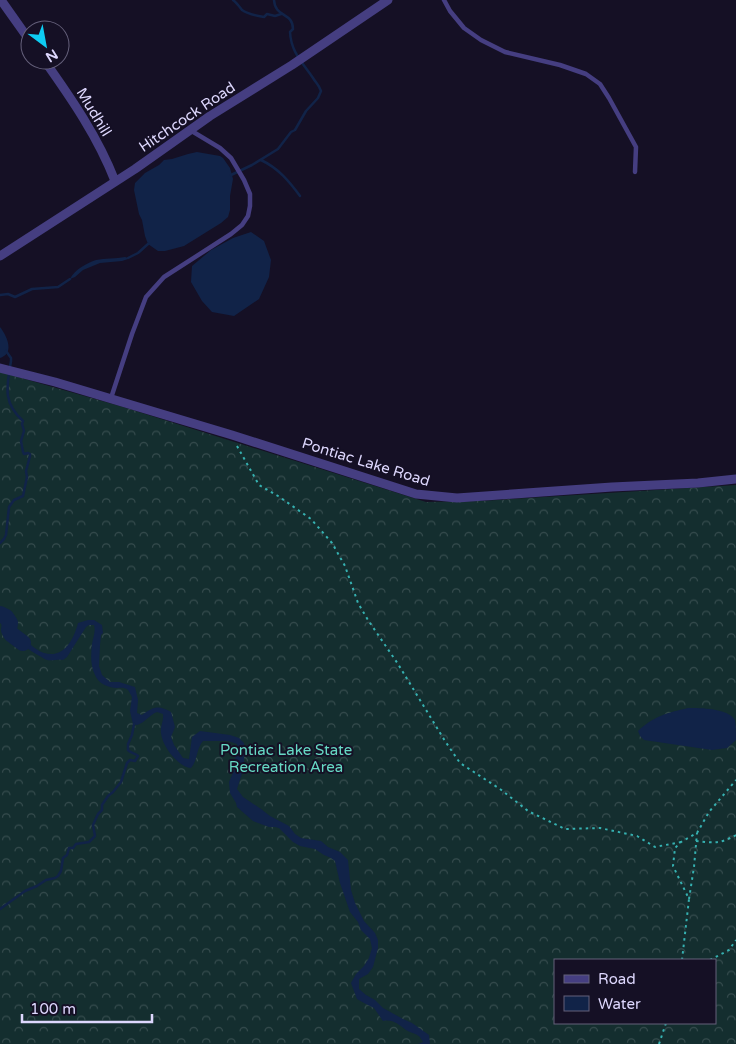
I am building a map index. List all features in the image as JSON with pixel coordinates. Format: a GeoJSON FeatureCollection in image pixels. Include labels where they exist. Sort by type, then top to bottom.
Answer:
{"type":"FeatureCollection","features":[{"type":"Feature","properties":{"kind":"street"},"geometry":{"type":"LineString","coordinates":[[1,0],[20,27]]}},
{"type":"Feature","properties":{"kind":"street","name":"Hitchcock Road"},"geometry":{"type":"LineString","coordinates":[[0,256],[388,0]]}},
{"type":"Feature","properties":{"kind":"street","name":"Mudhill"},"geometry":{"type":"LineString","coordinates":[[51,70],[82,116],[108,162],[115,181]]}},
{"type":"Feature","properties":{"kind":"street","name":"Pontiac Lake Road"},"geometry":{"type":"LineString","coordinates":[[0,368],[111,398],[416,494],[457,498],[736,479]]}},
{"type":"Feature","properties":{"kind":"lane"},"geometry":{"type":"LineString","coordinates":[[444,0],[450,11],[464,28],[480,40],[505,52],[560,65],[586,74],[600,84],[636,147],[635,172]]}},
{"type":"Feature","properties":{"kind":"lane"},"geometry":{"type":"LineString","coordinates":[[111,398],[146,297],[164,277],[231,234],[242,225],[248,216],[250,194],[231,158],[220,148],[190,130]]}},
{"type":"Feature","properties":{"kind":"path"},"geometry":{"type":"LineString","coordinates":[[232,435],[259,486],[278,496],[311,519],[332,543],[345,566],[358,603],[460,763],[500,788],[528,811],[565,829],[600,828],[637,836],[655,847],[681,842]]}},
{"type":"Feature","properties":{"kind":"path"},"geometry":{"type":"LineString","coordinates":[[682,959],[697,833],[709,812],[736,780]]}},
{"type":"Feature","properties":{"kind":"path"},"geometry":{"type":"LineString","coordinates":[[689,899],[673,866],[675,848],[681,842],[697,833]]}},
{"type":"Feature","properties":{"kind":"path"},"geometry":{"type":"LineString","coordinates":[[696,841],[724,841],[736,835]]}},
{"type":"Feature","properties":{"kind":"path"},"geometry":{"type":"LineString","coordinates":[[712,959],[730,950],[736,940]]}},
{"type":"Feature","properties":{"kind":"path"},"geometry":{"type":"LineString","coordinates":[[659,1044],[666,1024]]}},
{"type":"Feature","properties":{"kind":"green space","name":"Pontiac Lake State Recreation Area"},"geometry":{"type":"Polygon","coordinates":[[[0,372],[123,407],[426,502],[481,501],[736,485],[736,1044],[0,1044],[0,372]]]}},
{"type":"Feature","properties":{"kind":"water"},"geometry":{"type":"Polygon","coordinates":[[[197,152],[220,156],[230,168],[233,179],[228,217],[184,246],[158,251],[148,244],[145,236],[134,190],[135,183],[145,173],[164,160],[197,152]]]}},
{"type":"Feature","properties":{"kind":"water"},"geometry":{"type":"Polygon","coordinates":[[[251,232],[264,241],[271,260],[269,277],[259,299],[234,316],[212,312],[202,301],[191,282],[192,266],[211,250],[233,238],[251,232]]]}},
{"type":"Feature","properties":{"kind":"water"},"geometry":{"type":"Polygon","coordinates":[[[125,257],[128,259],[100,263],[83,270],[70,279],[78,270],[92,261],[125,257]]]}},
{"type":"Feature","properties":{"kind":"water"},"geometry":{"type":"Polygon","coordinates":[[[0,327],[7,339],[8,348],[5,356],[0,358],[0,327]]]}},
{"type":"Feature","properties":{"kind":"water"},"geometry":{"type":"Polygon","coordinates":[[[94,620],[102,625],[103,633],[101,635],[99,666],[102,675],[110,682],[119,682],[135,687],[138,700],[137,713],[142,715],[157,708],[163,708],[171,712],[175,727],[171,737],[183,758],[189,759],[192,737],[200,731],[239,738],[244,743],[244,767],[237,789],[243,797],[270,816],[289,826],[301,838],[321,841],[328,847],[340,852],[348,860],[351,890],[355,903],[364,921],[375,933],[378,940],[373,967],[368,974],[359,979],[359,989],[383,1008],[412,1023],[429,1035],[430,1044],[418,1044],[423,1042],[418,1035],[406,1030],[393,1021],[383,1021],[374,1008],[357,999],[351,983],[369,958],[372,948],[370,939],[361,930],[358,922],[350,912],[335,861],[315,849],[300,846],[293,842],[279,828],[269,827],[253,821],[237,807],[230,793],[229,782],[235,768],[237,744],[228,741],[203,741],[191,768],[176,760],[164,744],[162,738],[163,714],[157,712],[140,724],[133,724],[130,711],[132,697],[127,689],[107,686],[96,678],[91,660],[95,632],[94,625],[86,627],[67,657],[63,660],[47,660],[7,634],[7,630],[10,627],[21,639],[41,652],[57,653],[71,641],[78,623],[94,620]]]}},
{"type":"Feature","properties":{"kind":"water"},"geometry":{"type":"Polygon","coordinates":[[[688,708],[713,709],[731,716],[735,720],[736,740],[727,748],[712,750],[644,740],[640,736],[638,731],[655,718],[688,708]]]}},
{"type":"Feature","properties":{"kind":"waterway"},"geometry":{"type":"LineString","coordinates":[[233,0],[242,10],[252,14],[264,17],[267,14],[275,16],[281,14]]}},
{"type":"Feature","properties":{"kind":"waterway"},"geometry":{"type":"LineString","coordinates":[[231,175],[278,149],[291,132],[295,130],[321,91],[292,45],[290,32],[293,29],[290,20],[277,10],[274,0]]}},
{"type":"Feature","properties":{"kind":"waterway"},"geometry":{"type":"LineString","coordinates":[[261,160],[283,175],[300,196]]}},
{"type":"Feature","properties":{"kind":"waterway"},"geometry":{"type":"LineString","coordinates":[[128,258],[138,253],[148,244]]}},
{"type":"Feature","properties":{"kind":"waterway"},"geometry":{"type":"LineString","coordinates":[[0,295],[8,294],[15,297],[32,289],[58,287],[70,279]]}},
{"type":"Feature","properties":{"kind":"waterway"},"geometry":{"type":"LineString","coordinates":[[0,543],[6,535],[9,507],[14,500],[23,496],[30,456],[30,454],[24,454],[23,452],[21,441],[24,431],[23,421],[16,414],[9,400],[8,386],[11,358],[6,351]]}},
{"type":"Feature","properties":{"kind":"waterway"},"geometry":{"type":"LineString","coordinates":[[0,614],[6,617],[10,623],[9,630],[11,634],[23,643]]}},
{"type":"Feature","properties":{"kind":"waterway"},"geometry":{"type":"LineString","coordinates":[[0,909],[25,891],[58,876],[61,871],[63,858],[67,855],[69,848],[73,848],[76,844],[89,842],[95,836],[93,825],[102,810],[102,805],[121,782],[127,763],[130,760],[135,761],[138,756],[128,750],[134,724]]}}]}
